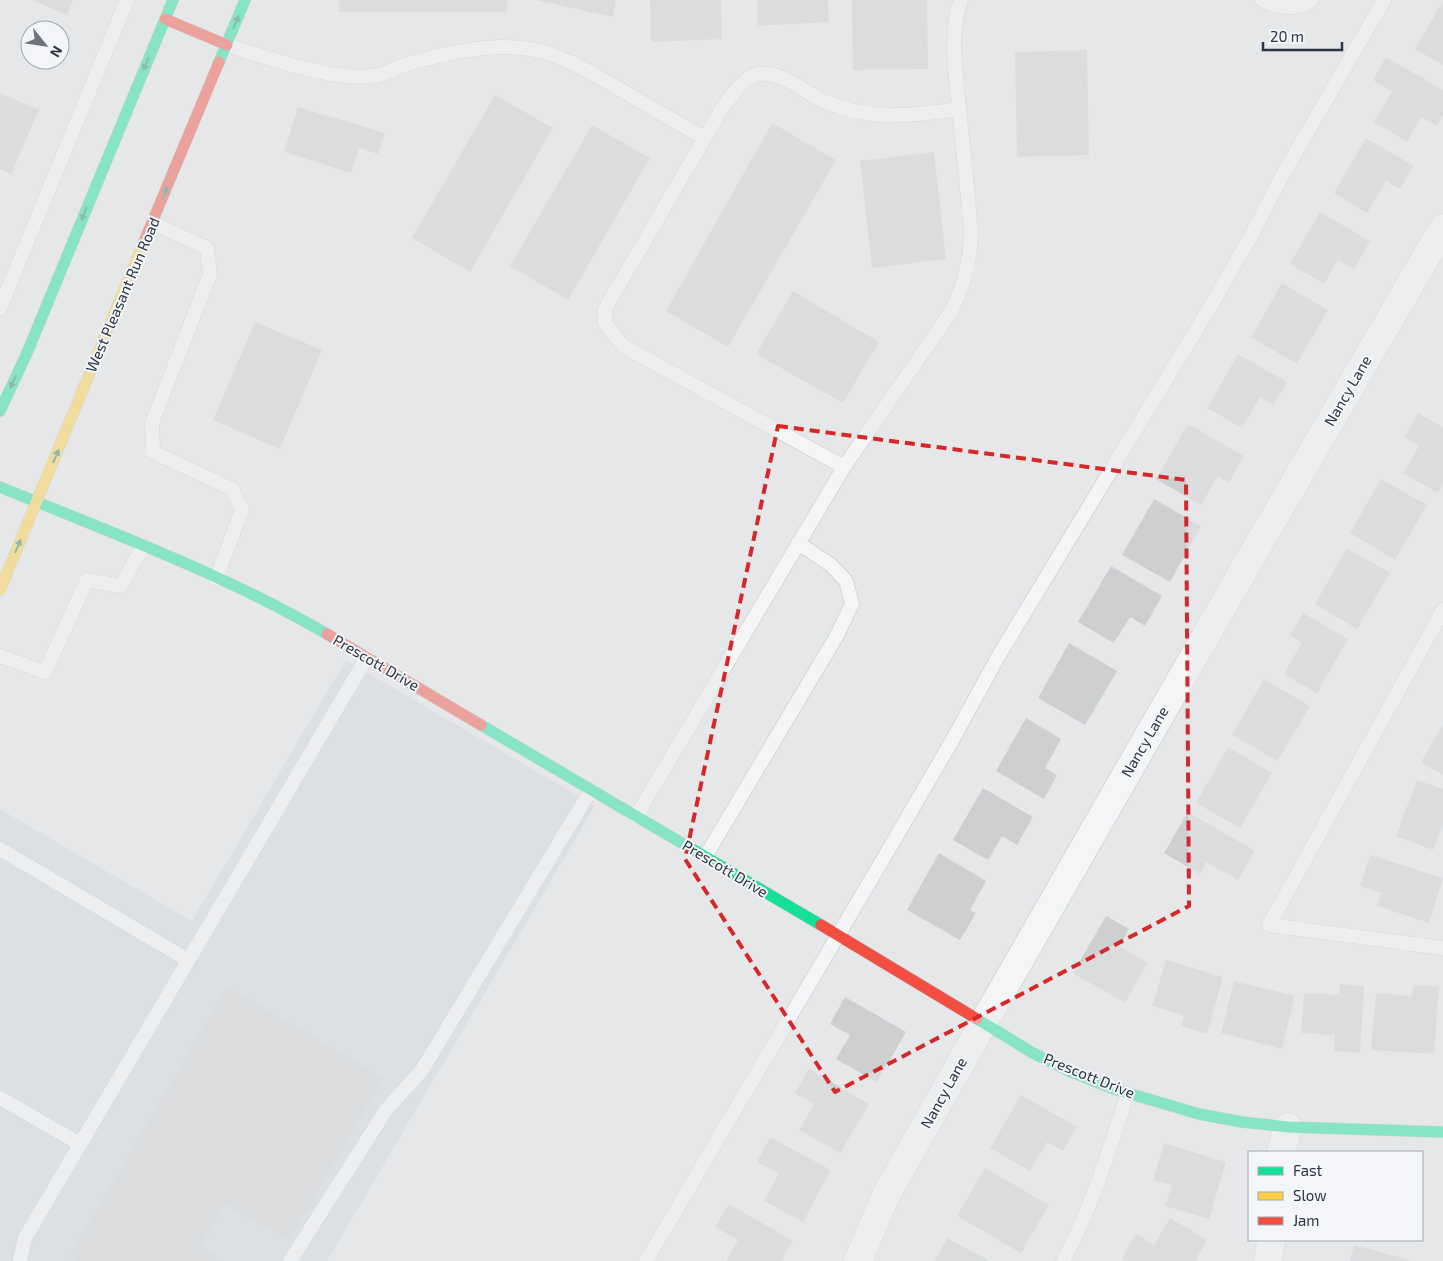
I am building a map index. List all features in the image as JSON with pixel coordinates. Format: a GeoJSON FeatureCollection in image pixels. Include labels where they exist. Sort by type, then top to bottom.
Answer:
{"type":"FeatureCollection","features":[{"type":"Feature","properties":{"kind":"street"},"geometry":{"type":"LineString","coordinates":[[0,411],[173,0]]}},
{"type":"Feature","properties":{"kind":"street","name":"West Pleasant Run Road"},"geometry":{"type":"LineString","coordinates":[[0,590],[246,0]]}},
{"type":"Feature","properties":{"kind":"street"},"geometry":{"type":"LineString","coordinates":[[165,19],[227,45]]}},
{"type":"Feature","properties":{"kind":"street","name":"Nancy Lane"},"geometry":{"type":"LineString","coordinates":[[858,1261],[886,1195],[1239,578],[1443,228]]}},
{"type":"Feature","properties":{"kind":"street","name":"Prescott Drive"},"geometry":{"type":"LineString","coordinates":[[0,487],[174,558],[292,614],[838,935],[1033,1053],[1071,1072],[1114,1089],[1199,1114],[1242,1122],[1288,1127],[1443,1132]]}},
{"type":"Feature","properties":{"kind":"street"},"geometry":{"type":"LineString","coordinates":[[1281,1151],[1288,1127]]}},
{"type":"Feature","properties":{"kind":"street"},"geometry":{"type":"LineString","coordinates":[[1268,1261],[1271,1241]]}},
{"type":"Feature","properties":{"kind":"lane"},"geometry":{"type":"LineString","coordinates":[[0,308],[127,0]]}},
{"type":"Feature","properties":{"kind":"lane"},"geometry":{"type":"LineString","coordinates":[[636,816],[844,467],[952,310],[962,287],[971,251],[972,232],[956,78],[955,31],[957,11],[961,0]]}},
{"type":"Feature","properties":{"kind":"lane"},"geometry":{"type":"LineString","coordinates":[[1262,0],[1270,4],[1289,7],[1306,4],[1311,0]]}},
{"type":"Feature","properties":{"kind":"lane"},"geometry":{"type":"LineString","coordinates":[[646,1261],[953,738],[999,655],[1213,302],[1251,236],[1282,176],[1384,0]]}},
{"type":"Feature","properties":{"kind":"lane"},"geometry":{"type":"LineString","coordinates":[[227,45],[309,69],[341,75],[371,76],[440,56],[472,50],[523,48],[574,62],[705,138]]}},
{"type":"Feature","properties":{"kind":"lane"},"geometry":{"type":"LineString","coordinates":[[844,467],[623,346],[605,323],[605,309],[721,110],[746,80],[759,74],[775,76],[824,101],[858,112],[892,117],[914,116],[959,109]]}},
{"type":"Feature","properties":{"kind":"lane"},"geometry":{"type":"LineString","coordinates":[[153,223],[207,248],[210,274],[152,424],[153,452],[232,489],[242,510],[216,579]]}},
{"type":"Feature","properties":{"kind":"lane"},"geometry":{"type":"LineString","coordinates":[[705,857],[836,637],[852,604],[846,581],[831,565],[798,543]]}},
{"type":"Feature","properties":{"kind":"lane"},"geometry":{"type":"LineString","coordinates":[[0,656],[45,672],[86,580],[121,586],[143,546]]}},
{"type":"Feature","properties":{"kind":"lane"},"geometry":{"type":"LineString","coordinates":[[1443,610],[1269,925],[1443,948]]}},
{"type":"Feature","properties":{"kind":"lane"},"geometry":{"type":"LineString","coordinates":[[20,1261],[24,1238],[367,657]]}},
{"type":"Feature","properties":{"kind":"lane"},"geometry":{"type":"LineString","coordinates":[[290,1261],[386,1110],[422,1070],[591,790]]}},
{"type":"Feature","properties":{"kind":"lane"},"geometry":{"type":"LineString","coordinates":[[0,849],[188,960]]}},
{"type":"Feature","properties":{"kind":"lane"},"geometry":{"type":"LineString","coordinates":[[1064,1261],[1076,1239],[1105,1164],[1128,1093]]}},
{"type":"Feature","properties":{"kind":"lane"},"geometry":{"type":"LineString","coordinates":[[0,1098],[80,1144]]}},
{"type":"Feature","properties":{"kind":"highlighted area"},"geometry":{"type":"Polygon","coordinates":[[[778,426],[1186,480],[1189,906],[835,1092],[685,859],[778,426]]]}},
{"type":"Feature","properties":{"kind":"shaded area"},"geometry":{"type":"Polygon","coordinates":[[[346,660],[595,806],[327,1261],[0,1261],[0,809],[192,921],[346,660]]]}},
{"type":"Feature","properties":{"kind":"building"},"geometry":{"type":"Polygon","coordinates":[[[32,0],[73,0],[67,15],[32,0]]]}},
{"type":"Feature","properties":{"kind":"building"},"geometry":{"type":"Polygon","coordinates":[[[339,0],[507,0],[507,12],[339,12],[339,0]]]}},
{"type":"Feature","properties":{"kind":"building"},"geometry":{"type":"Polygon","coordinates":[[[536,0],[616,0],[613,17],[536,0]]]}},
{"type":"Feature","properties":{"kind":"building"},"geometry":{"type":"Polygon","coordinates":[[[650,0],[721,0],[722,39],[651,42],[650,0]]]}},
{"type":"Feature","properties":{"kind":"building"},"geometry":{"type":"Polygon","coordinates":[[[757,0],[828,0],[829,22],[758,26],[757,0]]]}},
{"type":"Feature","properties":{"kind":"building"},"geometry":{"type":"Polygon","coordinates":[[[852,0],[927,0],[928,69],[853,70],[852,0]]]}},
{"type":"Feature","properties":{"kind":"building"},"geometry":{"type":"Polygon","coordinates":[[[1443,1],[1443,65],[1415,49],[1443,1]]]}},
{"type":"Feature","properties":{"kind":"building"},"geometry":{"type":"Polygon","coordinates":[[[1087,50],[1089,155],[1017,157],[1015,52],[1087,50]]]}},
{"type":"Feature","properties":{"kind":"building"},"geometry":{"type":"Polygon","coordinates":[[[1386,57],[1443,90],[1443,115],[1436,126],[1421,117],[1407,142],[1374,122],[1392,92],[1373,80],[1386,57]]]}},
{"type":"Feature","properties":{"kind":"building"},"geometry":{"type":"Polygon","coordinates":[[[0,93],[39,110],[11,174],[0,169],[0,93]]]}},
{"type":"Feature","properties":{"kind":"building"},"geometry":{"type":"Polygon","coordinates":[[[495,95],[553,128],[470,272],[412,238],[495,95]]]}},
{"type":"Feature","properties":{"kind":"building"},"geometry":{"type":"Polygon","coordinates":[[[298,107],[385,133],[378,154],[359,148],[351,173],[284,152],[298,107]]]}},
{"type":"Feature","properties":{"kind":"building"},"geometry":{"type":"Polygon","coordinates":[[[772,123],[836,160],[728,347],[666,311],[772,123]]]}},
{"type":"Feature","properties":{"kind":"building"},"geometry":{"type":"Polygon","coordinates":[[[592,125],[650,158],[568,300],[510,266],[592,125]]]}},
{"type":"Feature","properties":{"kind":"building"},"geometry":{"type":"Polygon","coordinates":[[[1366,138],[1414,166],[1400,189],[1386,181],[1367,213],[1334,193],[1366,138]]]}},
{"type":"Feature","properties":{"kind":"building"},"geometry":{"type":"Polygon","coordinates":[[[934,152],[946,259],[872,268],[860,161],[934,152]]]}},
{"type":"Feature","properties":{"kind":"building"},"geometry":{"type":"Polygon","coordinates":[[[1320,212],[1370,241],[1354,269],[1338,260],[1324,284],[1290,264],[1320,212]]]}},
{"type":"Feature","properties":{"kind":"building"},"geometry":{"type":"Polygon","coordinates":[[[1282,283],[1328,310],[1297,364],[1251,337],[1282,283]]]}},
{"type":"Feature","properties":{"kind":"building"},"geometry":{"type":"Polygon","coordinates":[[[793,291],[879,342],[843,403],[756,354],[793,291]]]}},
{"type":"Feature","properties":{"kind":"building"},"geometry":{"type":"Polygon","coordinates":[[[255,322],[322,350],[280,449],[213,420],[255,322]]]}},
{"type":"Feature","properties":{"kind":"building"},"geometry":{"type":"Polygon","coordinates":[[[1238,354],[1287,382],[1273,405],[1260,397],[1242,428],[1207,408],[1238,354]]]}},
{"type":"Feature","properties":{"kind":"building"},"geometry":{"type":"Polygon","coordinates":[[[1418,413],[1443,427],[1443,483],[1438,493],[1403,473],[1419,446],[1404,437],[1418,413]]]}},
{"type":"Feature","properties":{"kind":"building"},"geometry":{"type":"Polygon","coordinates":[[[1188,424],[1244,456],[1229,483],[1218,476],[1201,505],[1156,479],[1188,424]]]}},
{"type":"Feature","properties":{"kind":"building"},"geometry":{"type":"Polygon","coordinates":[[[1381,479],[1427,505],[1395,560],[1350,533],[1381,479]]]}},
{"type":"Feature","properties":{"kind":"building"},"geometry":{"type":"Polygon","coordinates":[[[1154,499],[1201,526],[1170,582],[1122,555],[1154,499]]]}},
{"type":"Feature","properties":{"kind":"building"},"geometry":{"type":"Polygon","coordinates":[[[1347,548],[1390,573],[1357,629],[1315,604],[1347,548]]]}},
{"type":"Feature","properties":{"kind":"building"},"geometry":{"type":"Polygon","coordinates":[[[1111,566],[1162,596],[1145,626],[1130,617],[1114,643],[1078,622],[1111,566]]]}},
{"type":"Feature","properties":{"kind":"building"},"geometry":{"type":"Polygon","coordinates":[[[1303,613],[1348,639],[1317,693],[1284,674],[1302,642],[1290,635],[1303,613]]]}},
{"type":"Feature","properties":{"kind":"building"},"geometry":{"type":"Polygon","coordinates":[[[1069,643],[1117,671],[1085,725],[1038,698],[1069,643]]]}},
{"type":"Feature","properties":{"kind":"building"},"geometry":{"type":"Polygon","coordinates":[[[1264,679],[1310,706],[1278,761],[1232,735],[1264,679]]]}},
{"type":"Feature","properties":{"kind":"building"},"geometry":{"type":"Polygon","coordinates":[[[1026,718],[1061,739],[1045,768],[1057,775],[1044,799],[996,771],[1026,718]]]}},
{"type":"Feature","properties":{"kind":"building"},"geometry":{"type":"Polygon","coordinates":[[[1443,725],[1443,775],[1421,762],[1443,725]]]}},
{"type":"Feature","properties":{"kind":"building"},"geometry":{"type":"Polygon","coordinates":[[[1228,747],[1272,773],[1240,828],[1196,803],[1228,747]]]}},
{"type":"Feature","properties":{"kind":"building"},"geometry":{"type":"Polygon","coordinates":[[[1417,780],[1443,789],[1443,823],[1433,850],[1396,836],[1417,780]]]}},
{"type":"Feature","properties":{"kind":"building"},"geometry":{"type":"Polygon","coordinates":[[[983,788],[1033,817],[1017,845],[1002,836],[988,860],[953,840],[983,788]]]}},
{"type":"Feature","properties":{"kind":"building"},"geometry":{"type":"Polygon","coordinates":[[[1188,812],[1255,851],[1238,880],[1206,862],[1200,874],[1164,853],[1188,812]]]}},
{"type":"Feature","properties":{"kind":"building"},"geometry":{"type":"Polygon","coordinates":[[[939,853],[986,881],[970,910],[976,913],[960,940],[907,910],[939,853]]]}},
{"type":"Feature","properties":{"kind":"building"},"geometry":{"type":"Polygon","coordinates":[[[1370,855],[1443,878],[1429,923],[1377,906],[1381,893],[1360,886],[1370,855]]]}},
{"type":"Feature","properties":{"kind":"building"},"geometry":{"type":"Polygon","coordinates":[[[1106,916],[1129,929],[1119,946],[1148,963],[1125,1003],[1073,973],[1106,916]]]}},
{"type":"Feature","properties":{"kind":"building"},"geometry":{"type":"Polygon","coordinates":[[[1166,960],[1223,977],[1207,1034],[1181,1026],[1184,1015],[1152,1006],[1166,960]]]}},
{"type":"Feature","properties":{"kind":"building"},"geometry":{"type":"Polygon","coordinates":[[[1234,981],[1295,996],[1282,1049],[1221,1033],[1234,981]]]}},
{"type":"Feature","properties":{"kind":"building"},"geometry":{"type":"Polygon","coordinates":[[[1340,984],[1364,986],[1360,1053],[1334,1051],[1335,1035],[1301,1033],[1304,993],[1339,995],[1340,984]]]}},
{"type":"Feature","properties":{"kind":"building"},"geometry":{"type":"Polygon","coordinates":[[[1413,985],[1439,987],[1434,1054],[1371,1050],[1376,993],[1412,996],[1413,985]]]}},
{"type":"Feature","properties":{"kind":"building"},"geometry":{"type":"Polygon","coordinates":[[[227,986],[384,1078],[289,1241],[225,1204],[200,1247],[224,1261],[76,1261],[69,1257],[227,986]]]}},
{"type":"Feature","properties":{"kind":"building"},"geometry":{"type":"Polygon","coordinates":[[[845,997],[906,1032],[877,1082],[836,1059],[850,1035],[830,1024],[845,997]]]}},
{"type":"Feature","properties":{"kind":"building"},"geometry":{"type":"Polygon","coordinates":[[[809,1069],[869,1104],[840,1153],[799,1130],[814,1104],[795,1093],[809,1069]]]}},
{"type":"Feature","properties":{"kind":"building"},"geometry":{"type":"Polygon","coordinates":[[[1021,1095],[1077,1127],[1063,1151],[1047,1142],[1030,1171],[990,1148],[1021,1095]]]}},
{"type":"Feature","properties":{"kind":"building"},"geometry":{"type":"Polygon","coordinates":[[[770,1137],[831,1170],[803,1222],[764,1201],[779,1173],[757,1162],[770,1137]]]}},
{"type":"Feature","properties":{"kind":"building"},"geometry":{"type":"Polygon","coordinates":[[[1164,1143],[1226,1162],[1209,1219],[1165,1206],[1172,1185],[1153,1180],[1164,1143]]]}},
{"type":"Feature","properties":{"kind":"building"},"geometry":{"type":"Polygon","coordinates":[[[985,1168],[1049,1205],[1021,1253],[957,1216],[985,1168]]]}},
{"type":"Feature","properties":{"kind":"building"},"geometry":{"type":"Polygon","coordinates":[[[729,1204],[793,1241],[781,1261],[726,1261],[738,1240],[715,1227],[729,1204]]]}},
{"type":"Feature","properties":{"kind":"building"},"geometry":{"type":"Polygon","coordinates":[[[1170,1218],[1207,1240],[1195,1261],[1128,1261],[1122,1258],[1136,1234],[1154,1245],[1170,1218]]]}},
{"type":"Feature","properties":{"kind":"building"},"geometry":{"type":"Polygon","coordinates":[[[947,1238],[990,1261],[935,1261],[947,1238]]]}},
{"type":"Feature","properties":{"kind":"building"},"geometry":{"type":"Polygon","coordinates":[[[1354,1245],[1410,1260],[1410,1261],[1350,1261],[1354,1245]]]}},
{"type":"Feature","properties":{"kind":"traffic: fast"},"geometry":{"type":"LineString","coordinates":[[0,411],[27,353],[173,0]]}},
{"type":"Feature","properties":{"kind":"traffic: fast"},"geometry":{"type":"LineString","coordinates":[[219,62],[245,0]]}},
{"type":"Feature","properties":{"kind":"traffic: fast"},"geometry":{"type":"LineString","coordinates":[[0,487],[125,537],[207,573],[288,612],[327,634]]}},
{"type":"Feature","properties":{"kind":"traffic: fast"},"geometry":{"type":"LineString","coordinates":[[481,725],[821,925]]}},
{"type":"Feature","properties":{"kind":"traffic: fast"},"geometry":{"type":"LineString","coordinates":[[977,1019],[1033,1053],[1071,1072],[1114,1089],[1199,1114],[1242,1122],[1288,1127],[1443,1132]]}},
{"type":"Feature","properties":{"kind":"traffic: slow"},"geometry":{"type":"LineString","coordinates":[[0,590],[143,244]]}},
{"type":"Feature","properties":{"kind":"traffic: jam"},"geometry":{"type":"LineString","coordinates":[[165,19],[227,45]]}},
{"type":"Feature","properties":{"kind":"traffic: jam"},"geometry":{"type":"LineString","coordinates":[[143,244],[219,62]]}},
{"type":"Feature","properties":{"kind":"traffic: jam"},"geometry":{"type":"LineString","coordinates":[[327,634],[481,725]]}},
{"type":"Feature","properties":{"kind":"traffic: jam"},"geometry":{"type":"LineString","coordinates":[[821,925],[977,1019]]}}]}
